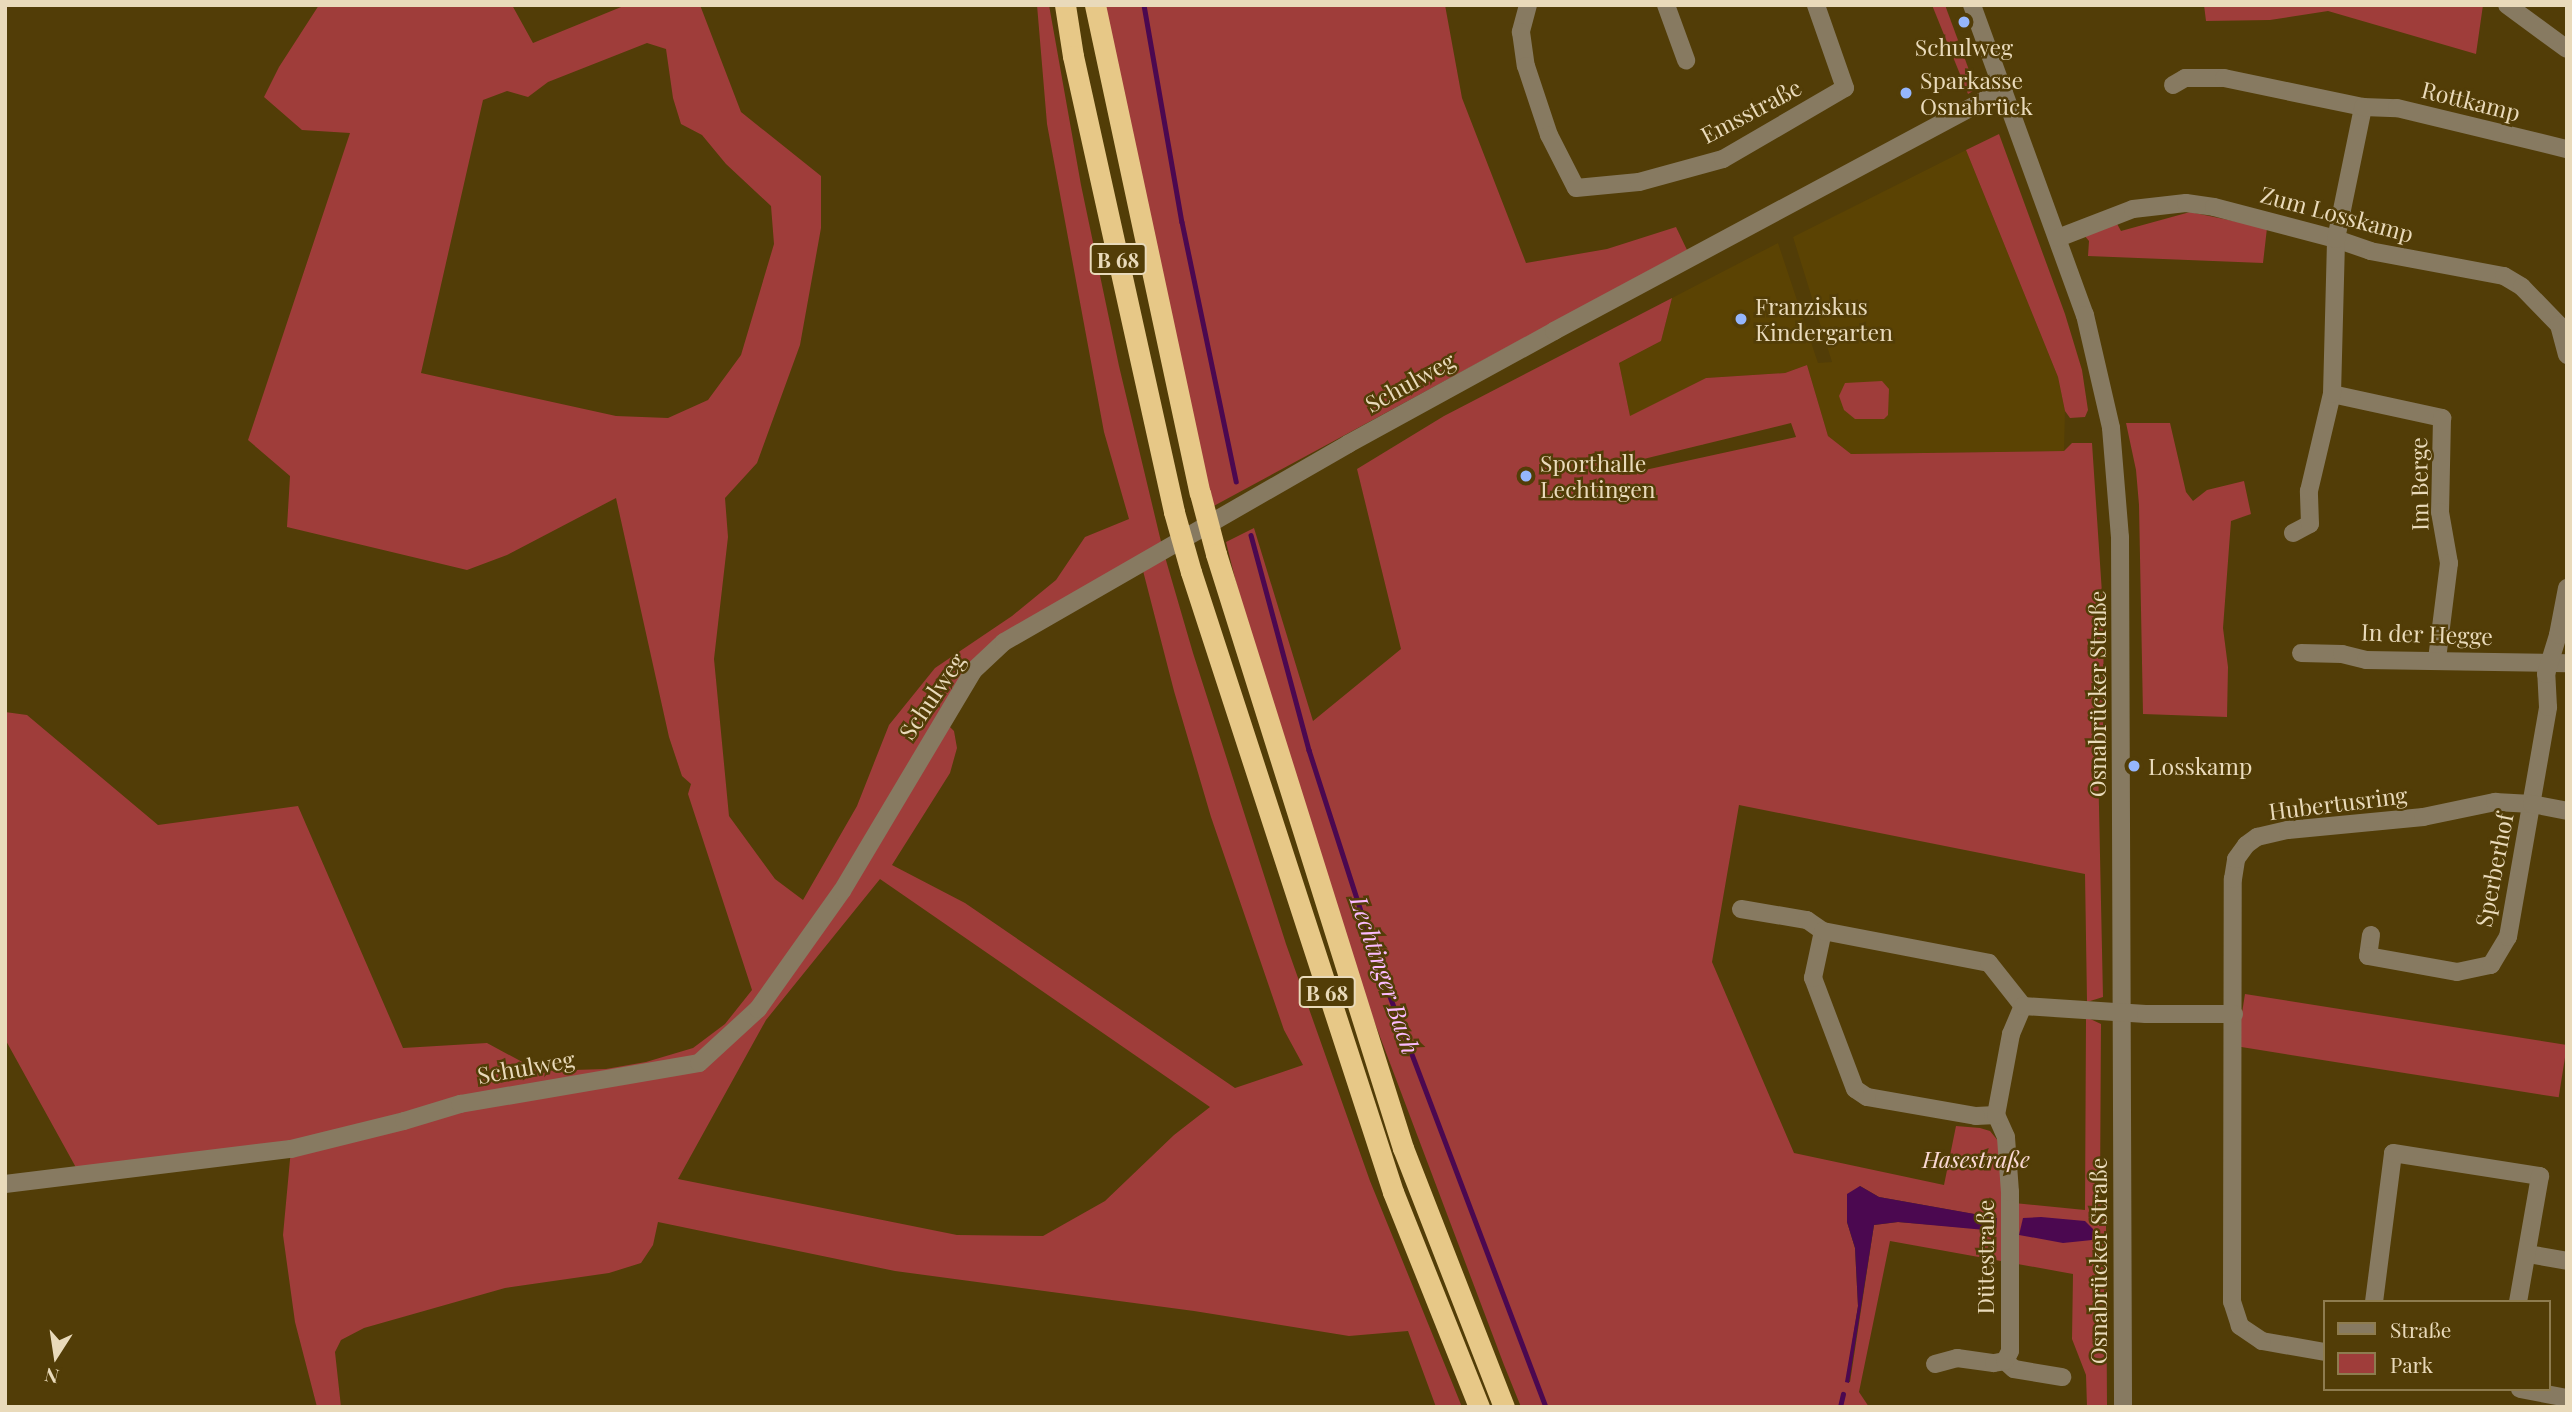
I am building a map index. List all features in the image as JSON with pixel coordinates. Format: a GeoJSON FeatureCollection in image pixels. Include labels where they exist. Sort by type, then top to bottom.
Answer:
{"type":"FeatureCollection","features":[{"type":"Feature","properties":{"kind":"highway","name":"B 68"},"geometry":{"type":"LineString","coordinates":[[1065,5],[1073,56],[1174,512],[1191,572],[1392,1192],[1479,1407]]}},
{"type":"Feature","properties":{"kind":"highway","name":"B 68"},"geometry":{"type":"LineString","coordinates":[[1095,5],[1200,493],[1216,554],[1403,1148],[1504,1407]]}},
{"type":"Feature","properties":{"kind":"street","name":"Emsstraße"},"geometry":{"type":"LineString","coordinates":[[1528,5],[1521,32],[1526,66],[1549,135],[1576,188],[1639,182],[1723,159],[1845,88],[1816,5]]}},
{"type":"Feature","properties":{"kind":"street"},"geometry":{"type":"LineString","coordinates":[[1666,5],[1686,60]]}},
{"type":"Feature","properties":{"kind":"street","name":"Osnabrücker Straße"},"geometry":{"type":"LineString","coordinates":[[1972,5],[2085,315],[2105,394],[2116,479],[2121,604],[2123,1407]]}},
{"type":"Feature","properties":{"kind":"street"},"geometry":{"type":"LineString","coordinates":[[2507,5],[2567,49]]}},
{"type":"Feature","properties":{"kind":"street","name":"Rottkamp"},"geometry":{"type":"LineString","coordinates":[[2173,85],[2185,78],[2224,78],[2363,107],[2397,108],[2567,149]]}},
{"type":"Feature","properties":{"kind":"street","name":"Schulweg"},"geometry":{"type":"LineString","coordinates":[[5,1184],[291,1149],[404,1122],[460,1104],[699,1063],[758,1009],[842,891],[973,670],[1004,642],[1348,444],[1941,123],[2004,93]]}},
{"type":"Feature","properties":{"kind":"street"},"geometry":{"type":"LineString","coordinates":[[2293,533],[2309,524],[2309,491],[2332,394],[2336,239],[2363,107]]}},
{"type":"Feature","properties":{"kind":"street","name":"Zum Losskamp"},"geometry":{"type":"LineString","coordinates":[[2058,238],[2133,209],[2186,203],[2214,207],[2336,239],[2370,251],[2504,276],[2522,286],[2563,326],[2567,355]]}},
{"type":"Feature","properties":{"kind":"street","name":"Im Berge"},"geometry":{"type":"LineString","coordinates":[[2332,394],[2442,418],[2440,512],[2449,563],[2437,660]]}},
{"type":"Feature","properties":{"kind":"street"},"geometry":{"type":"LineString","coordinates":[[2532,804],[2548,707],[2546,674],[2559,663],[2567,589]]}},
{"type":"Feature","properties":{"kind":"street","name":"In der Hegge"},"geometry":{"type":"LineString","coordinates":[[2301,653],[2343,654],[2366,660],[2559,663]]}},
{"type":"Feature","properties":{"kind":"street","name":"Hubertusring"},"geometry":{"type":"LineString","coordinates":[[2324,1352],[2262,1341],[2240,1326],[2232,1301],[2233,878],[2236,859],[2246,845],[2257,837],[2288,830],[2423,817],[2495,802],[2532,804],[2567,811]]}},
{"type":"Feature","properties":{"kind":"street","name":"Sperberhof"},"geometry":{"type":"LineString","coordinates":[[2371,935],[2368,956],[2457,972],[2491,965],[2508,937],[2532,804]]}},
{"type":"Feature","properties":{"kind":"street"},"geometry":{"type":"LineString","coordinates":[[1741,909],[1807,920],[1823,930],[1989,963],[2023,1006],[2122,1012],[2234,1014]]}},
{"type":"Feature","properties":{"kind":"street"},"geometry":{"type":"LineString","coordinates":[[1823,930],[1813,978],[1855,1089],[1867,1097],[1976,1116],[1996,1115]]}},
{"type":"Feature","properties":{"kind":"street","name":"Dütestraße"},"geometry":{"type":"LineString","coordinates":[[2005,1361],[2010,1351],[2010,1192],[2006,1138],[1996,1115],[2011,1034],[2023,1006]]}},
{"type":"Feature","properties":{"kind":"street"},"geometry":{"type":"LineString","coordinates":[[2374,1300],[2393,1153],[2540,1176],[2518,1300]]}},
{"type":"Feature","properties":{"kind":"street"},"geometry":{"type":"LineString","coordinates":[[2528,1254],[2567,1261]]}},
{"type":"Feature","properties":{"kind":"street"},"geometry":{"type":"LineString","coordinates":[[1934,1364],[1957,1358],[1994,1363],[2005,1361],[2014,1368],[2062,1377]]}},
{"type":"Feature","properties":{"kind":"street"},"geometry":{"type":"LineString","coordinates":[[2530,1391],[2567,1398]]}},
{"type":"Feature","properties":{"kind":"shaded area"},"geometry":{"type":"Polygon","coordinates":[[[1966,150],[2058,377],[2065,411],[2064,451],[1851,454],[1828,436],[1807,365],[1785,373],[1706,378],[1630,417],[1619,363],[1661,341],[1672,298],[1778,243],[1818,363],[1832,362],[1793,237],[1966,150]]]}},
{"type":"Feature","properties":{"kind":"shaded area"},"geometry":{"type":"Polygon","coordinates":[[[1860,1186],[1879,1197],[1997,1218],[1996,1231],[1898,1222],[1874,1225],[1849,1383],[1845,1382],[1858,1306],[1855,1248],[1847,1222],[1847,1194],[1860,1186]]]}},
{"type":"Feature","properties":{"kind":"shaded area"},"geometry":{"type":"Polygon","coordinates":[[[2023,1218],[2085,1221],[2093,1229],[2092,1240],[2063,1243],[2019,1235],[2023,1218]]]}},
{"type":"Feature","properties":{"kind":"green space"},"geometry":{"type":"Polygon","coordinates":[[[319,5],[512,5],[533,43],[626,5],[700,5],[741,112],[821,176],[821,228],[800,345],[757,463],[725,498],[728,537],[714,659],[729,816],[775,879],[803,900],[857,806],[889,725],[935,668],[1012,616],[1056,580],[1085,537],[1129,519],[1104,432],[1047,124],[1037,5],[1049,5],[1081,185],[1119,366],[1163,550],[1193,653],[1286,944],[1370,1181],[1462,1407],[1436,1407],[1408,1331],[1349,1336],[1194,1311],[895,1271],[658,1222],[653,1245],[641,1263],[609,1273],[505,1288],[364,1328],[341,1340],[335,1352],[341,1407],[317,1407],[295,1322],[283,1235],[291,1149],[79,1173],[5,1039],[5,712],[27,715],[158,825],[298,806],[403,1048],[487,1043],[539,1071],[606,1069],[646,1062],[693,1048],[725,1024],[752,990],[688,794],[691,784],[682,776],[669,737],[616,498],[507,555],[467,570],[287,527],[290,476],[248,440],[350,133],[302,130],[264,97],[279,67],[319,5]],[[647,43],[548,82],[528,97],[507,91],[483,100],[421,373],[616,416],[668,418],[708,400],[741,355],[774,244],[771,206],[726,164],[702,135],[681,124],[673,98],[666,49],[647,43]],[[1141,563],[1004,642],[943,720],[954,731],[957,748],[950,773],[892,865],[965,903],[1235,1088],[1303,1065],[1284,1030],[1211,817],[1174,691],[1141,563]],[[880,879],[766,1020],[678,1179],[957,1235],[1043,1236],[1105,1201],[1174,1135],[1210,1107],[880,879]]]}},
{"type":"Feature","properties":{"kind":"green space"},"geometry":{"type":"Polygon","coordinates":[[[1104,5],[1445,5],[1462,98],[1526,263],[1607,249],[1676,227],[1687,250],[1210,508],[1104,5]]]}},
{"type":"Feature","properties":{"kind":"green space"},"geometry":{"type":"Polygon","coordinates":[[[1932,5],[1945,5],[1976,89],[1968,94],[1932,5]]]}},
{"type":"Feature","properties":{"kind":"green space"},"geometry":{"type":"Polygon","coordinates":[[[2204,5],[2483,5],[2476,54],[2328,11],[2270,20],[2206,21],[2204,5]]]}},
{"type":"Feature","properties":{"kind":"green space"},"geometry":{"type":"Polygon","coordinates":[[[1999,134],[2065,314],[2082,370],[2088,410],[2085,417],[2070,418],[2065,411],[2058,377],[1966,150],[1999,134]]]}},
{"type":"Feature","properties":{"kind":"green space"},"geometry":{"type":"Polygon","coordinates":[[[2190,212],[2267,228],[2263,263],[2088,256],[2089,241],[2084,235],[2116,222],[2121,231],[2190,212]]]}},
{"type":"Feature","properties":{"kind":"green space","name":"Hasestraße"},"geometry":{"type":"Polygon","coordinates":[[[1672,298],[1661,341],[1619,363],[1630,416],[1706,378],[1785,373],[1807,365],[1828,436],[1851,454],[2064,451],[2072,443],[2092,443],[2103,608],[2104,718],[2098,760],[2103,997],[2087,1002],[2085,874],[1739,805],[1712,962],[1794,1153],[1944,1185],[1956,1126],[1980,1128],[1990,1131],[1999,1142],[2004,1202],[2085,1210],[2086,1017],[2101,1024],[2100,1195],[2106,1224],[2107,1407],[2087,1407],[2086,1375],[2072,1339],[2073,1274],[1890,1241],[1859,1392],[1869,1407],[1521,1407],[1365,997],[1251,643],[1226,542],[1254,528],[1313,721],[1401,649],[1357,469],[1444,416],[1672,298]],[[1791,423],[1619,465],[1622,475],[1796,437],[1791,423]],[[1860,1186],[1847,1222],[1855,1248],[1858,1306],[1846,1382],[1850,1382],[1874,1225],[1898,1222],[1996,1230],[1996,1218],[1879,1197],[1860,1186]]]}},
{"type":"Feature","properties":{"kind":"green space"},"geometry":{"type":"Polygon","coordinates":[[[1882,381],[1889,389],[1888,415],[1884,419],[1855,419],[1844,410],[1839,396],[1845,383],[1882,381]]]}},
{"type":"Feature","properties":{"kind":"green space"},"geometry":{"type":"Polygon","coordinates":[[[2126,423],[2170,423],[2186,492],[2193,501],[2207,490],[2244,481],[2251,514],[2231,521],[2223,628],[2228,667],[2227,717],[2143,714],[2139,505],[2136,470],[2126,423]]]}},
{"type":"Feature","properties":{"kind":"green space"},"geometry":{"type":"Polygon","coordinates":[[[2245,994],[2567,1045],[2559,1097],[2237,1046],[2245,994]]]}},
{"type":"Feature","properties":{"kind":"waterway"},"geometry":{"type":"LineString","coordinates":[[1144,5],[1182,222],[1236,481]]}},
{"type":"Feature","properties":{"kind":"waterway","name":"Lechtinger Bach"},"geometry":{"type":"LineString","coordinates":[[1251,535],[1309,750],[1380,970],[1546,1407]]}},
{"type":"Feature","properties":{"kind":"waterway"},"geometry":{"type":"LineString","coordinates":[[1840,1407],[1843,1394]]}},
{"type":"Feature","properties":{"kind":"place","name":"Schulweg"},"geometry":{"type":"Point","coordinates":[1964,22]}},
{"type":"Feature","properties":{"kind":"place","name":"Sparkasse Osnabrück"},"geometry":{"type":"Point","coordinates":[1906,93]}},
{"type":"Feature","properties":{"kind":"place","name":"Franziskus Kindergarten"},"geometry":{"type":"Point","coordinates":[1741,319]}},
{"type":"Feature","properties":{"kind":"place","name":"Sporthalle Lechtingen"},"geometry":{"type":"Point","coordinates":[1526,476]}},
{"type":"Feature","properties":{"kind":"place","name":"Losskamp"},"geometry":{"type":"Point","coordinates":[2134,766]}}]}
